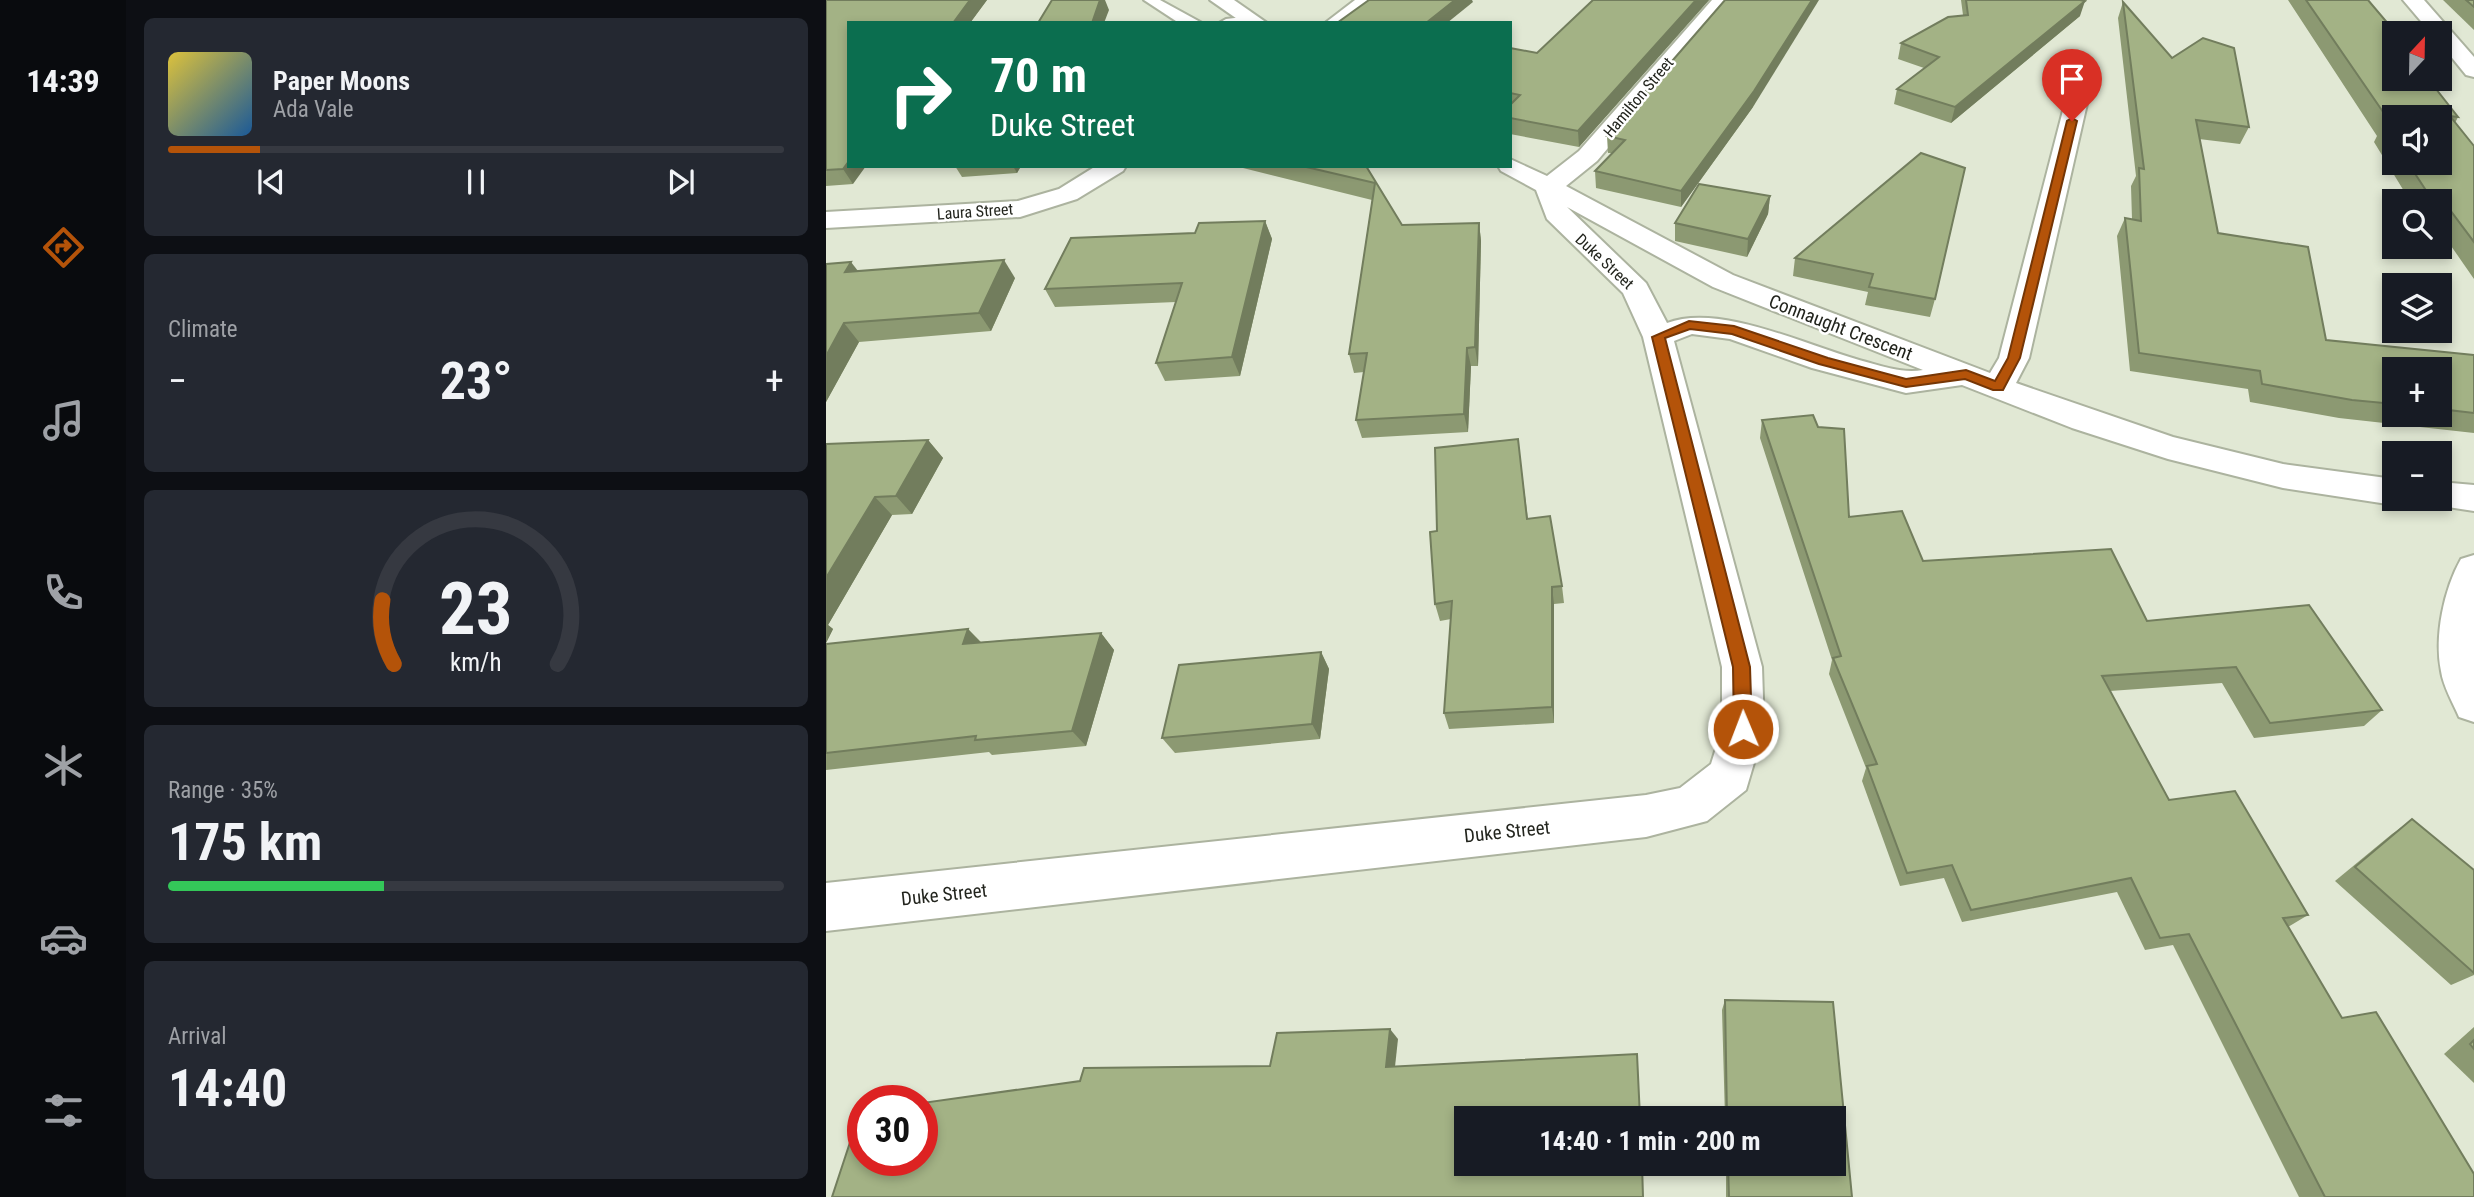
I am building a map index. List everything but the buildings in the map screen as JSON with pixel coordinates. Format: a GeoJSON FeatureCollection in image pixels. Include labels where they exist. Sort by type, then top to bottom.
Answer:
{"type":"FeatureCollection","features":[{"type":"Feature","properties":{"kind":"street"},"geometry":{"type":"LineString","coordinates":[[1220,0],[1254,21]]}},
{"type":"Feature","properties":{"kind":"street"},"geometry":{"type":"LineString","coordinates":[[1338,21],[1367,0]]}},
{"type":"Feature","properties":{"kind":"street","name":"Hamilton Street"},"geometry":{"type":"LineString","coordinates":[[1548,188],[1588,156],[1723,0]]}},
{"type":"Feature","properties":{"kind":"street"},"geometry":{"type":"LineString","coordinates":[[2413,0],[2474,70]]}},
{"type":"Feature","properties":{"kind":"street"},"geometry":{"type":"LineString","coordinates":[[1998,387],[2014,358],[2078,95]]}},
{"type":"Feature","properties":{"kind":"street","name":"Connaught Crescent"},"geometry":{"type":"LineString","coordinates":[[1512,167],[1723,281],[2084,420],[2168,447],[2283,476],[2382,490]]}},
{"type":"Feature","properties":{"kind":"street","name":"Laura Street"},"geometry":{"type":"LineString","coordinates":[[826,220],[1020,209],[1068,194],[1111,168]]}},
{"type":"Feature","properties":{"kind":"street","name":"Duke Street"},"geometry":{"type":"LineString","coordinates":[[826,907],[1646,816],[1691,806],[1730,776],[1743,729],[1742,667],[1658,337],[1636,289],[1556,213],[1548,188]]}},
{"type":"Feature","properties":{"kind":"street"},"geometry":{"type":"LineString","coordinates":[[1658,337],[1689,325],[1734,330],[1823,361],[1906,383],[1966,374]]}},
{"type":"Feature","properties":{"kind":"street"},"geometry":{"type":"LineString","coordinates":[[2452,496],[2474,498]]}},
{"type":"Feature","properties":{"kind":"street"},"geometry":{"type":"LineString","coordinates":[[2474,569],[2460,625],[2461,671],[2474,704]]}},
{"type":"Feature","properties":{"kind":"lane"},"geometry":{"type":"LineString","coordinates":[[1152,0],[1186,21]]}},
{"type":"Feature","properties":{"kind":"route"},"geometry":{"type":"LineString","coordinates":[[1743,729],[1742,667],[1658,337],[1689,325],[1734,330],[1823,361],[1906,383],[1966,374],[1998,387],[2014,358],[2072,121]]}}]}
